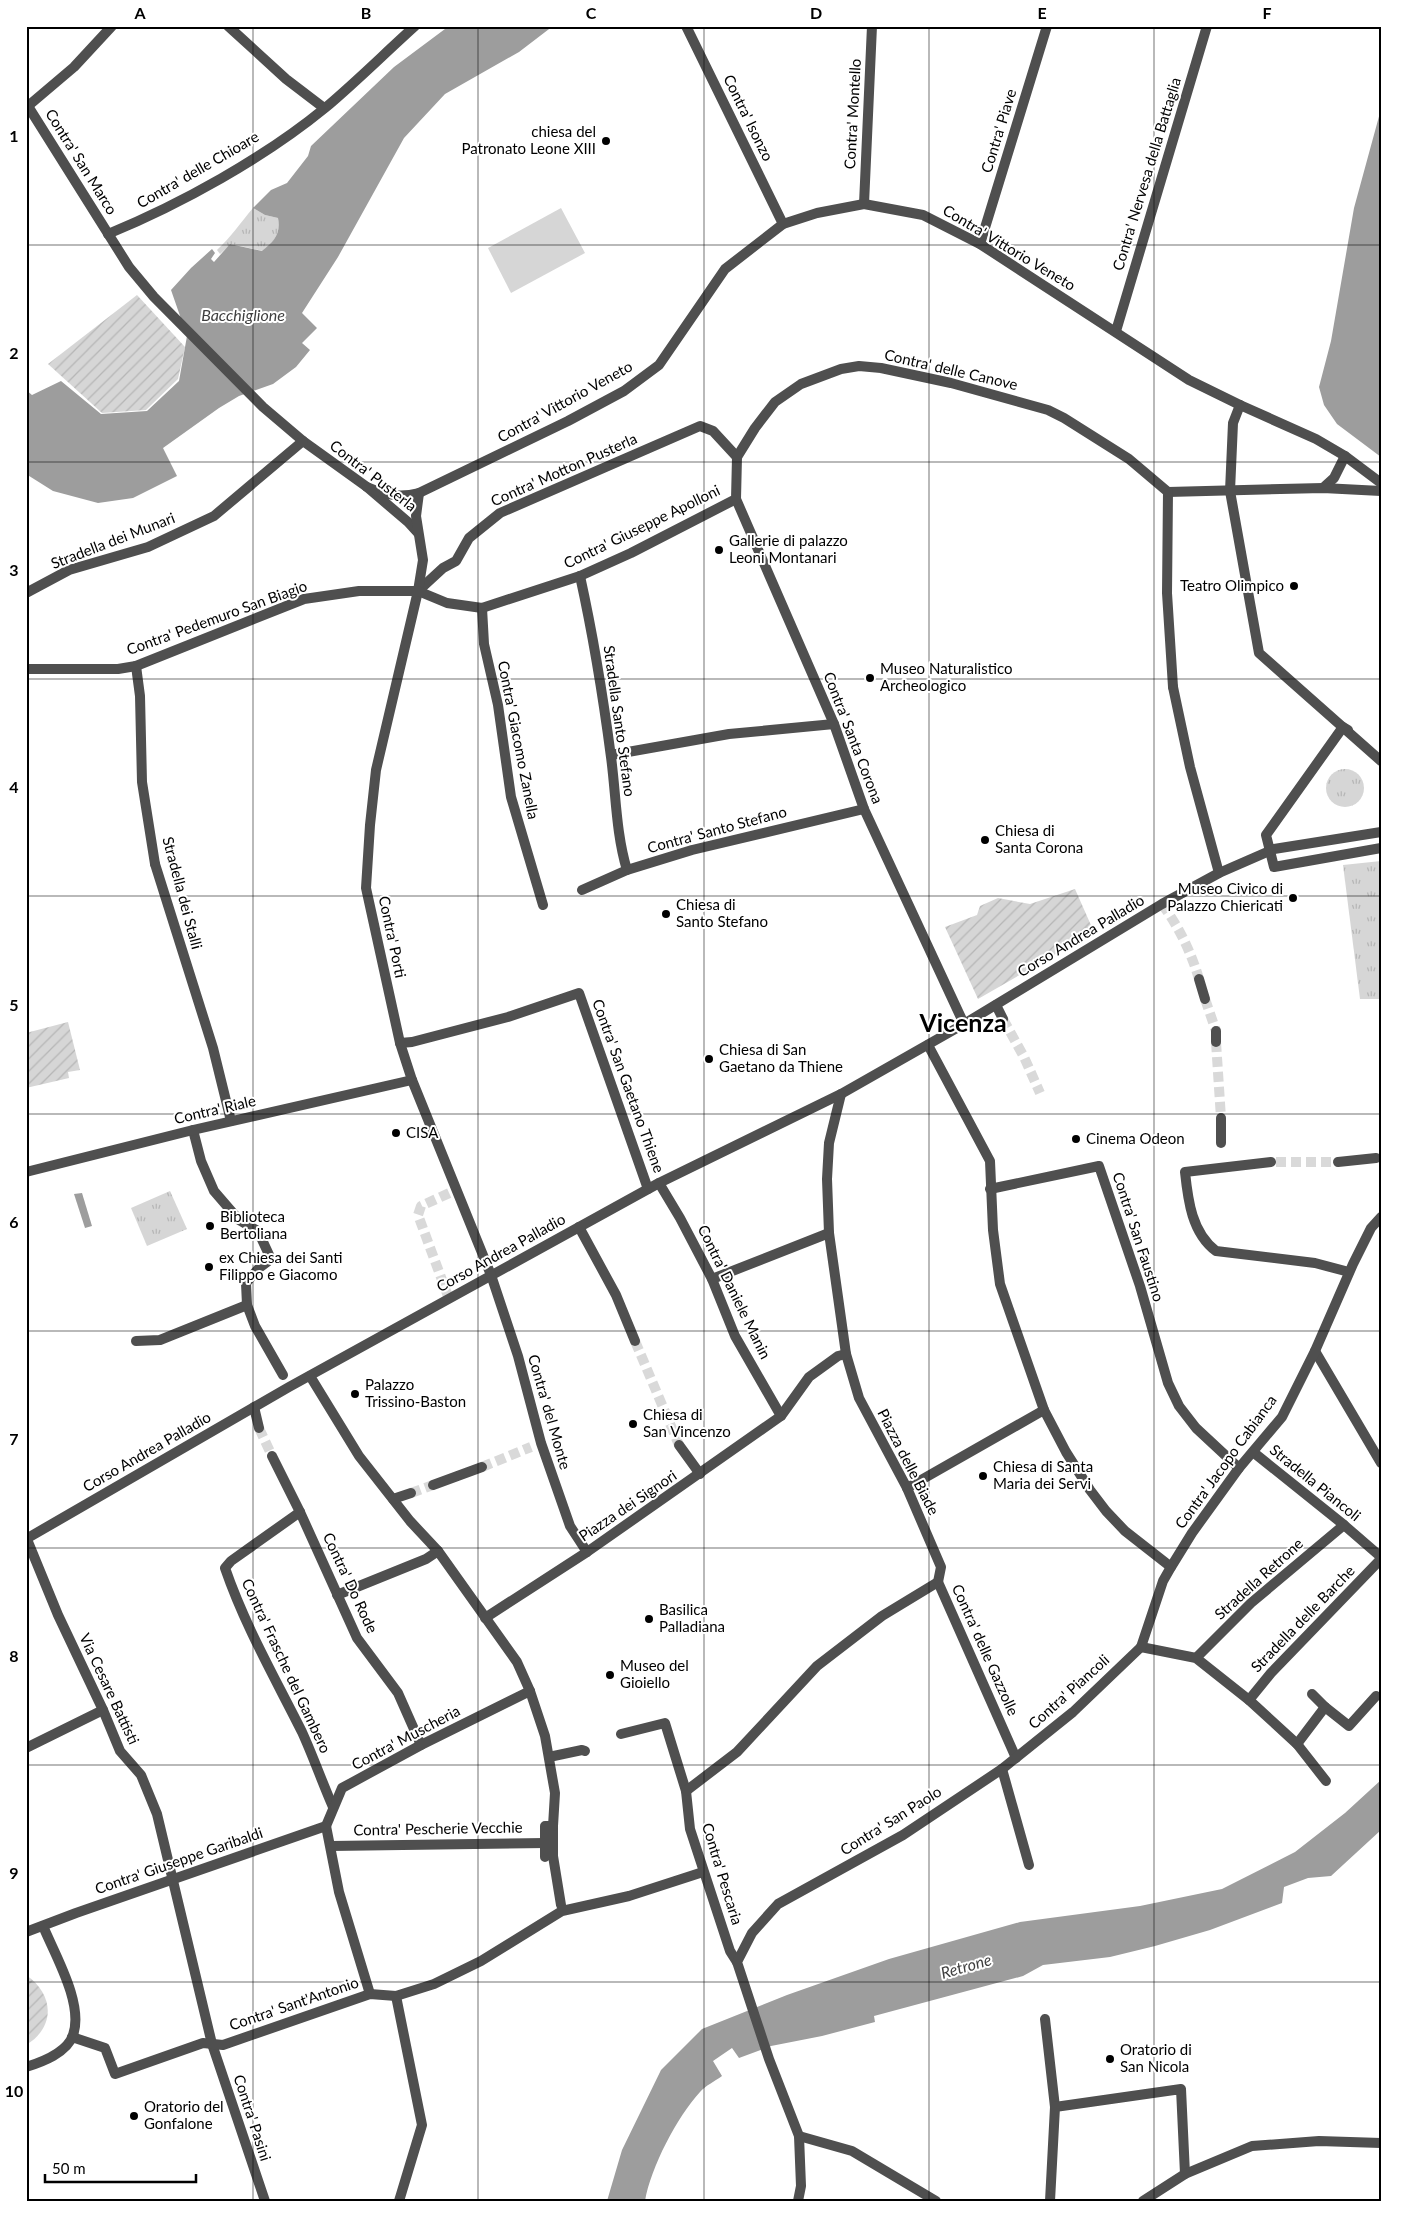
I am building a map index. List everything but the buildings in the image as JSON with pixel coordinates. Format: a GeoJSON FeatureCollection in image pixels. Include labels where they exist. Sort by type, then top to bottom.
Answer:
{"type":"FeatureCollection","features":[{"type":"Feature","properties":{"kind":"street","name":"Contra' San Marco"},"geometry":{"type":"LineString","coordinates":[[108,234],[27,105],[74,67],[112,26]]}},
{"type":"Feature","properties":{"kind":"street"},"geometry":{"type":"LineString","coordinates":[[228,26],[286,79],[324,108]]}},
{"type":"Feature","properties":{"kind":"street","name":"Contra' delle Chioare"},"geometry":{"type":"LineString","coordinates":[[108,234],[139,221],[248,162],[324,108],[415,26]]}},
{"type":"Feature","properties":{"kind":"street","name":"Contra' Isonzo"},"geometry":{"type":"LineString","coordinates":[[686,26],[783,224]]}},
{"type":"Feature","properties":{"kind":"street","name":"Contra' Montello"},"geometry":{"type":"LineString","coordinates":[[864,204],[872,26]]}},
{"type":"Feature","properties":{"kind":"street","name":"Contra' Piave"},"geometry":{"type":"LineString","coordinates":[[980,244],[1047,26]]}},
{"type":"Feature","properties":{"kind":"street","name":"Contra' Nervesa della Battaglia"},"geometry":{"type":"LineString","coordinates":[[1116,331],[1207,26]]}},
{"type":"Feature","properties":{"kind":"street","name":"Contra' Vittorio Veneto"},"geometry":{"type":"LineString","coordinates":[[367,487],[386,495],[396,496],[419,493],[568,421],[624,391],[659,366],[725,269],[783,224],[817,213],[864,204],[923,215],[980,244],[1190,380],[1316,439],[1345,456],[1381,483]]}},
{"type":"Feature","properties":{"kind":"street","name":"Contra' Pusterla"},"geometry":{"type":"LineString","coordinates":[[108,234],[129,267],[154,297],[263,407],[303,441],[367,487],[418,533],[423,560],[418,591]]}},
{"type":"Feature","properties":{"kind":"street","name":"Contra' delle Canove"},"geometry":{"type":"LineString","coordinates":[[737,457],[754,428],[776,402],[801,384],[841,369],[859,366],[881,368],[951,383],[1028,403],[1064,418],[1129,459],[1168,492]]}},
{"type":"Feature","properties":{"kind":"street"},"geometry":{"type":"LineString","coordinates":[[1240,405],[1233,423],[1230,491],[1259,653],[1381,760]]}},
{"type":"Feature","properties":{"kind":"street","name":"Contra' Motton Pusterla"},"geometry":{"type":"LineString","coordinates":[[418,591],[443,568],[456,561],[469,538],[500,512],[700,426],[713,431],[737,457]]}},
{"type":"Feature","properties":{"kind":"street","name":"Stradella dei Munari"},"geometry":{"type":"LineString","coordinates":[[26,593],[69,570],[148,547],[214,516],[303,441]]}},
{"type":"Feature","properties":{"kind":"street"},"geometry":{"type":"LineString","coordinates":[[1323,488],[1334,478],[1345,456]]}},
{"type":"Feature","properties":{"kind":"street","name":"Contra' Santa Corona"},"geometry":{"type":"LineString","coordinates":[[737,457],[736,499],[834,724],[864,809],[964,1024]]}},
{"type":"Feature","properties":{"kind":"street"},"geometry":{"type":"LineString","coordinates":[[1219,873],[1190,767],[1173,687],[1167,593],[1168,492],[1323,488],[1381,491]]}},
{"type":"Feature","properties":{"kind":"street"},"geometry":{"type":"LineString","coordinates":[[418,533],[416,516],[419,493]]}},
{"type":"Feature","properties":{"kind":"street","name":"Contra' Giuseppe Apolloni"},"geometry":{"type":"LineString","coordinates":[[418,591],[447,604],[482,608],[580,576],[631,553],[736,499]]}},
{"type":"Feature","properties":{"kind":"street","name":"Stradella Santo Stefano"},"geometry":{"type":"LineString","coordinates":[[580,576],[588,612],[611,755],[622,854],[627,870]]}},
{"type":"Feature","properties":{"kind":"street","name":"Contra' Pedemuro San Biagio"},"geometry":{"type":"LineString","coordinates":[[26,669],[118,669],[136,666],[304,599],[359,591],[418,591]]}},
{"type":"Feature","properties":{"kind":"street","name":"Contra' Porti"},"geometry":{"type":"LineString","coordinates":[[418,591],[376,770],[366,888],[400,1043],[412,1080],[491,1275]]}},
{"type":"Feature","properties":{"kind":"street","name":"Contra' Giacomo Zanella"},"geometry":{"type":"LineString","coordinates":[[482,608],[484,644],[498,705],[511,797],[543,905]]}},
{"type":"Feature","properties":{"kind":"street","name":"Stradella dei Stalli"},"geometry":{"type":"LineString","coordinates":[[136,666],[140,696],[142,782],[155,864],[213,1048],[231,1121]]}},
{"type":"Feature","properties":{"kind":"street"},"geometry":{"type":"LineString","coordinates":[[611,755],[729,734],[834,724]]}},
{"type":"Feature","properties":{"kind":"street"},"geometry":{"type":"LineString","coordinates":[[1343,727],[1266,835],[1274,867],[1381,848]]}},
{"type":"Feature","properties":{"kind":"street","name":"Contra' Santo Stefano"},"geometry":{"type":"LineString","coordinates":[[582,890],[627,870],[692,850],[864,809]]}},
{"type":"Feature","properties":{"kind":"street","name":"Corso Andrea Palladio"},"geometry":{"type":"LineString","coordinates":[[27,1538],[254,1407],[286,1382],[310,1376],[659,1183],[841,1094],[964,1024],[1162,904],[1219,873],[1270,851],[1381,832]]}},
{"type":"Feature","properties":{"kind":"street"},"geometry":{"type":"LineString","coordinates":[[1199,979],[1205,999]]}},
{"type":"Feature","properties":{"kind":"street","name":"Contra' San Gaetano Thiene"},"geometry":{"type":"LineString","coordinates":[[400,1043],[412,1042],[508,1017],[579,993],[648,1189]]}},
{"type":"Feature","properties":{"kind":"street"},"geometry":{"type":"LineString","coordinates":[[996,1005],[1003,1019]]}},
{"type":"Feature","properties":{"kind":"street"},"geometry":{"type":"LineString","coordinates":[[928,1045],[990,1161],[990,1189],[1000,1284],[1044,1410],[1071,1460],[1106,1511],[1131,1536],[1171,1567]]}},
{"type":"Feature","properties":{"kind":"street","name":"Contra' Riale"},"geometry":{"type":"LineString","coordinates":[[26,1172],[193,1130],[412,1080]]}},
{"type":"Feature","properties":{"kind":"street","name":"Piazza delle Biade"},"geometry":{"type":"LineString","coordinates":[[841,1094],[829,1143],[827,1179],[829,1233],[846,1354],[859,1398],[907,1488],[941,1567],[938,1582]]}},
{"type":"Feature","properties":{"kind":"street"},"geometry":{"type":"LineString","coordinates":[[1221,1118],[1221,1143]]}},
{"type":"Feature","properties":{"kind":"street"},"geometry":{"type":"LineString","coordinates":[[193,1130],[200,1161],[214,1191],[239,1220],[258,1231],[271,1259],[259,1268],[246,1283],[247,1305],[255,1326],[286,1382]]}},
{"type":"Feature","properties":{"kind":"street"},"geometry":{"type":"LineString","coordinates":[[1338,1162],[1376,1158]]}},
{"type":"Feature","properties":{"kind":"street"},"geometry":{"type":"LineString","coordinates":[[1271,1162],[1224,1164],[1185,1172],[1192,1215],[1205,1243],[1216,1251],[1315,1263],[1349,1272]]}},
{"type":"Feature","properties":{"kind":"street","name":"Contra' San Faustino"},"geometry":{"type":"LineString","coordinates":[[990,1189],[1099,1166],[1172,1391],[1179,1406],[1196,1428],[1239,1468]]}},
{"type":"Feature","properties":{"kind":"street","name":"Contra' Daniele Manin"},"geometry":{"type":"LineString","coordinates":[[659,1183],[712,1279],[735,1336],[782,1414]]}},
{"type":"Feature","properties":{"kind":"street","name":"Contra' Jacopo Cabianca"},"geometry":{"type":"LineString","coordinates":[[1140,1647],[1163,1581],[1192,1533],[1239,1468],[1282,1417],[1316,1351],[1349,1272],[1371,1228],[1381,1217]]}},
{"type":"Feature","properties":{"kind":"street"},"geometry":{"type":"LineString","coordinates":[[579,1227],[616,1295],[635,1341]]}},
{"type":"Feature","properties":{"kind":"street"},"geometry":{"type":"LineString","coordinates":[[712,1279],[829,1233]]}},
{"type":"Feature","properties":{"kind":"street","name":"Contra' del Monte"},"geometry":{"type":"LineString","coordinates":[[491,1275],[518,1356],[536,1445],[572,1532],[587,1552]]}},
{"type":"Feature","properties":{"kind":"street"},"geometry":{"type":"LineString","coordinates":[[136,1341],[160,1340],[247,1305]]}},
{"type":"Feature","properties":{"kind":"street"},"geometry":{"type":"LineString","coordinates":[[1316,1351],[1381,1463]]}},
{"type":"Feature","properties":{"kind":"street"},"geometry":{"type":"LineString","coordinates":[[782,1414],[809,1377],[838,1356],[846,1354]]}},
{"type":"Feature","properties":{"kind":"street"},"geometry":{"type":"LineString","coordinates":[[310,1376],[359,1456],[410,1521],[438,1551],[516,1662],[525,1694],[545,1736],[556,1793],[552,1826],[553,1856],[562,1908]]}},
{"type":"Feature","properties":{"kind":"street"},"geometry":{"type":"LineString","coordinates":[[254,1407],[259,1428]]}},
{"type":"Feature","properties":{"kind":"street"},"geometry":{"type":"LineString","coordinates":[[907,1488],[1044,1410]]}},
{"type":"Feature","properties":{"kind":"street","name":"Piazza dei Signori"},"geometry":{"type":"LineString","coordinates":[[485,1618],[587,1552],[700,1474],[782,1414]]}},
{"type":"Feature","properties":{"kind":"street"},"geometry":{"type":"LineString","coordinates":[[679,1445],[700,1474]]}},
{"type":"Feature","properties":{"kind":"street","name":"Stradella Piancoli"},"geometry":{"type":"LineString","coordinates":[[1252,1452],[1344,1525],[1381,1558]]}},
{"type":"Feature","properties":{"kind":"street","name":"Contra' Do Rode"},"geometry":{"type":"LineString","coordinates":[[272,1456],[300,1512],[357,1638],[398,1694],[421,1746]]}},
{"type":"Feature","properties":{"kind":"street"},"geometry":{"type":"LineString","coordinates":[[433,1485],[482,1467]]}},
{"type":"Feature","properties":{"kind":"street"},"geometry":{"type":"LineString","coordinates":[[393,1499],[411,1493]]}},
{"type":"Feature","properties":{"kind":"street","name":"Contra' Frasche del Gambero"},"geometry":{"type":"LineString","coordinates":[[300,1512],[231,1561],[225,1568],[263,1658],[302,1733],[333,1807]]}},
{"type":"Feature","properties":{"kind":"street","name":"Stradella Retrone"},"geometry":{"type":"LineString","coordinates":[[1196,1658],[1251,1603],[1344,1525]]}},
{"type":"Feature","properties":{"kind":"street","name":"Via Cesare Battisti"},"geometry":{"type":"LineString","coordinates":[[27,1538],[58,1615],[103,1710],[120,1751],[141,1775],[157,1814],[212,2044]]}},
{"type":"Feature","properties":{"kind":"street"},"geometry":{"type":"LineString","coordinates":[[337,1595],[426,1559],[438,1551]]}},
{"type":"Feature","properties":{"kind":"street","name":"Stradella delle Barche"},"geometry":{"type":"LineString","coordinates":[[1249,1700],[1271,1673],[1381,1558]]}},
{"type":"Feature","properties":{"kind":"street"},"geometry":{"type":"LineString","coordinates":[[686,1791],[737,1752],[780,1708],[817,1666],[882,1616],[938,1582]]}},
{"type":"Feature","properties":{"kind":"street","name":"Contra' delle Gazzolle"},"geometry":{"type":"LineString","coordinates":[[938,1582],[1016,1758]]}},
{"type":"Feature","properties":{"kind":"street"},"geometry":{"type":"LineString","coordinates":[[1140,1647],[1196,1658],[1249,1700],[1297,1744],[1326,1781]]}},
{"type":"Feature","properties":{"kind":"street","name":"Contra' Piancoli"},"geometry":{"type":"LineString","coordinates":[[1016,1758],[1074,1712],[1140,1647]]}},
{"type":"Feature","properties":{"kind":"street","name":"Contra' Muscheria"},"geometry":{"type":"LineString","coordinates":[[326,1826],[342,1788],[525,1694]]}},
{"type":"Feature","properties":{"kind":"street"},"geometry":{"type":"LineString","coordinates":[[1312,1694],[1349,1726],[1376,1696]]}},
{"type":"Feature","properties":{"kind":"street"},"geometry":{"type":"LineString","coordinates":[[1297,1744],[1325,1707]]}},
{"type":"Feature","properties":{"kind":"street"},"geometry":{"type":"LineString","coordinates":[[26,1748],[103,1710]]}},
{"type":"Feature","properties":{"kind":"street","name":"Contra' Pescaria"},"geometry":{"type":"LineString","coordinates":[[621,1734],[665,1723],[686,1791],[690,1829],[703,1872],[730,1951],[737,1962],[743,1978],[769,2059],[799,2136],[801,2186],[798,2201]]}},
{"type":"Feature","properties":{"kind":"street"},"geometry":{"type":"LineString","coordinates":[[549,1757],[585,1751]]}},
{"type":"Feature","properties":{"kind":"street","name":"Contra' San Paolo"},"geometry":{"type":"LineString","coordinates":[[737,1962],[752,1933],[778,1904],[903,1835],[1016,1758]]}},
{"type":"Feature","properties":{"kind":"street"},"geometry":{"type":"LineString","coordinates":[[1002,1769],[1029,1865]]}},
{"type":"Feature","properties":{"kind":"street"},"geometry":{"type":"LineString","coordinates":[[326,1826],[339,1892],[370,1994]]}},
{"type":"Feature","properties":{"kind":"street","name":"Contra' Giuseppe Garibaldi"},"geometry":{"type":"LineString","coordinates":[[26,1932],[326,1826]]}},
{"type":"Feature","properties":{"kind":"street","name":"Contra' Pescherie Vecchie"},"geometry":{"type":"LineString","coordinates":[[545,1857],[544,1826],[552,1826]]}},
{"type":"Feature","properties":{"kind":"street","name":"Contra' Pescherie Vecchie"},"geometry":{"type":"LineString","coordinates":[[331,1846],[545,1844]]}},
{"type":"Feature","properties":{"kind":"street"},"geometry":{"type":"LineString","coordinates":[[399,2201],[422,2125],[391,1996],[434,1984],[481,1961],[562,1908],[629,1896],[703,1872]]}},
{"type":"Feature","properties":{"kind":"street"},"geometry":{"type":"LineString","coordinates":[[26,2067],[59,2053],[72,2037],[76,2021],[73,1999],[43,1926]]}},
{"type":"Feature","properties":{"kind":"street","name":"Contra' Sant'Antonio"},"geometry":{"type":"LineString","coordinates":[[72,2037],[105,2048],[115,2074],[204,2043],[223,2045],[370,1994],[391,1996]]}},
{"type":"Feature","properties":{"kind":"street"},"geometry":{"type":"LineString","coordinates":[[1044,2019],[1054,2107],[1050,2201]]}},
{"type":"Feature","properties":{"kind":"street","name":"Contra' Pasini"},"geometry":{"type":"LineString","coordinates":[[212,2044],[265,2201]]}},
{"type":"Feature","properties":{"kind":"street"},"geometry":{"type":"LineString","coordinates":[[1054,2107],[1181,2089],[1185,2174]]}},
{"type":"Feature","properties":{"kind":"street"},"geometry":{"type":"LineString","coordinates":[[799,2136],[852,2151],[936,2201]]}},
{"type":"Feature","properties":{"kind":"street"},"geometry":{"type":"LineString","coordinates":[[1144,2201],[1185,2174],[1252,2146],[1319,2141],[1381,2143]]}},
{"type":"Feature","properties":{"kind":"green space"},"geometry":{"type":"Polygon","coordinates":[[[253,208],[265,215],[278,218],[277,233],[273,240],[263,251],[231,244],[220,254],[217,250],[253,208]]]}},
{"type":"Feature","properties":{"kind":"green space"},"geometry":{"type":"Polygon","coordinates":[[[561,208],[585,253],[511,293],[488,248],[561,208]]]}},
{"type":"Feature","properties":{"kind":"green space"},"geometry":{"type":"Polygon","coordinates":[[[137,295],[185,347],[178,379],[146,410],[102,413],[48,364],[137,295]]]}},
{"type":"Feature","properties":{"kind":"green space"},"geometry":{"type":"Polygon","coordinates":[[[1345,769],[1359,774],[1364,788],[1359,802],[1345,807],[1331,802],[1326,788],[1331,774],[1345,769]]]}},
{"type":"Feature","properties":{"kind":"green space"},"geometry":{"type":"Polygon","coordinates":[[[1381,861],[1381,999],[1360,999],[1343,865],[1381,861]]]}},
{"type":"Feature","properties":{"kind":"green space"},"geometry":{"type":"Polygon","coordinates":[[[1075,889],[1094,932],[978,999],[945,927],[977,915],[980,906],[998,898],[1030,904],[1075,889]]]}},
{"type":"Feature","properties":{"kind":"green space"},"geometry":{"type":"Polygon","coordinates":[[[68,1022],[80,1070],[68,1072],[69,1078],[26,1088],[26,1033],[68,1022]]]}},
{"type":"Feature","properties":{"kind":"green space"},"geometry":{"type":"Polygon","coordinates":[[[170,1191],[187,1229],[147,1246],[131,1208],[170,1191]]]}},
{"type":"Feature","properties":{"kind":"green space"},"geometry":{"type":"Polygon","coordinates":[[[26,1975],[42,1991],[48,2010],[47,2020],[43,2029],[36,2038],[26,2045],[26,1975]]]}},
{"type":"Feature","properties":{"kind":"water","name":"Bacchiglione"},"geometry":{"type":"Polygon","coordinates":[[[449,26],[553,26],[519,52],[445,94],[404,138],[338,257],[302,313],[317,328],[302,343],[310,350],[296,367],[273,384],[239,396],[219,408],[163,448],[177,476],[133,498],[98,503],[53,491],[26,474],[26,390],[32,395],[61,381],[101,414],[147,411],[179,381],[187,336],[171,290],[212,249],[215,253],[211,259],[214,262],[230,244],[262,251],[270,244],[276,237],[279,224],[278,218],[265,215],[253,208],[271,190],[287,183],[308,156],[311,146],[394,67],[449,26]]]}},
{"type":"Feature","properties":{"kind":"water"},"geometry":{"type":"Polygon","coordinates":[[[1381,109],[1381,457],[1337,424],[1324,405],[1319,387],[1331,341],[1354,208],[1381,109]]]}},
{"type":"Feature","properties":{"kind":"water"},"geometry":{"type":"Polygon","coordinates":[[[82,1193],[92,1226],[85,1228],[74,1194],[82,1193]]]}},
{"type":"Feature","properties":{"kind":"water","name":"Retrone"},"geometry":{"type":"Polygon","coordinates":[[[1381,1780],[1381,1830],[1331,1876],[1308,1878],[1284,1887],[1282,1903],[1210,1930],[1155,1946],[1110,1957],[1043,1965],[1023,1976],[874,2016],[875,2022],[822,2036],[771,2046],[739,2058],[732,2048],[713,2061],[722,2076],[707,2086],[691,2102],[666,2143],[653,2173],[645,2201],[607,2201],[622,2150],[661,2070],[702,2029],[787,1995],[889,1959],[1020,1922],[1140,1906],[1222,1889],[1295,1852],[1345,1813],[1381,1780]]]}},
{"type":"Feature","properties":{"kind":"tunnel"},"geometry":{"type":"LineString","coordinates":[[1162,904],[1184,940],[1199,979]]}},
{"type":"Feature","properties":{"kind":"tunnel"},"geometry":{"type":"LineString","coordinates":[[1205,999],[1216,1031]]}},
{"type":"Feature","properties":{"kind":"tunnel"},"geometry":{"type":"LineString","coordinates":[[1003,1019],[1024,1057],[1040,1093]]}},
{"type":"Feature","properties":{"kind":"tunnel"},"geometry":{"type":"LineString","coordinates":[[1216,1042],[1221,1118]]}},
{"type":"Feature","properties":{"kind":"tunnel"},"geometry":{"type":"LineString","coordinates":[[1276,1162],[1338,1162]]}},
{"type":"Feature","properties":{"kind":"tunnel"},"geometry":{"type":"LineString","coordinates":[[449,1299],[418,1215],[421,1206],[456,1190]]}},
{"type":"Feature","properties":{"kind":"tunnel"},"geometry":{"type":"LineString","coordinates":[[635,1341],[679,1445]]}},
{"type":"Feature","properties":{"kind":"tunnel"},"geometry":{"type":"LineString","coordinates":[[259,1428],[272,1456]]}},
{"type":"Feature","properties":{"kind":"tunnel"},"geometry":{"type":"LineString","coordinates":[[482,1467],[531,1447]]}},
{"type":"Feature","properties":{"kind":"tunnel"},"geometry":{"type":"LineString","coordinates":[[411,1493],[433,1485]]}},
{"type":"Feature","properties":{"kind":"place","name":"chiesa del Patronato Leone XIII"},"geometry":{"type":"Point","coordinates":[606,141]}},
{"type":"Feature","properties":{"kind":"place","name":"Gallerie di palazzo Leoni Montanari"},"geometry":{"type":"Point","coordinates":[719,550]}},
{"type":"Feature","properties":{"kind":"place","name":"Teatro Olimpico"},"geometry":{"type":"Point","coordinates":[1294,586]}},
{"type":"Feature","properties":{"kind":"place","name":"Museo Naturalistico Archeologico"},"geometry":{"type":"Point","coordinates":[870,678]}},
{"type":"Feature","properties":{"kind":"place","name":"Chiesa di Santa Corona"},"geometry":{"type":"Point","coordinates":[985,840]}},
{"type":"Feature","properties":{"kind":"place","name":"Museo Civico di Palazzo Chiericati"},"geometry":{"type":"Point","coordinates":[1293,898]}},
{"type":"Feature","properties":{"kind":"place","name":"Chiesa di Santo Stefano"},"geometry":{"type":"Point","coordinates":[666,914]}},
{"type":"Feature","properties":{"kind":"place","name":"Chiesa di San Gaetano da Thiene"},"geometry":{"type":"Point","coordinates":[709,1059]}},
{"type":"Feature","properties":{"kind":"place","name":"CISA"},"geometry":{"type":"Point","coordinates":[396,1133]}},
{"type":"Feature","properties":{"kind":"place","name":"Cinema Odeon"},"geometry":{"type":"Point","coordinates":[1076,1139]}},
{"type":"Feature","properties":{"kind":"place","name":"Biblioteca Bertoliana"},"geometry":{"type":"Point","coordinates":[210,1226]}},
{"type":"Feature","properties":{"kind":"place","name":"ex Chiesa dei Santi Filippo e Giacomo"},"geometry":{"type":"Point","coordinates":[209,1267]}},
{"type":"Feature","properties":{"kind":"place","name":"Palazzo Trissino-Baston"},"geometry":{"type":"Point","coordinates":[355,1394]}},
{"type":"Feature","properties":{"kind":"place","name":"Chiesa di San Vincenzo"},"geometry":{"type":"Point","coordinates":[633,1424]}},
{"type":"Feature","properties":{"kind":"place","name":"Chiesa di Santa Maria dei Servi"},"geometry":{"type":"Point","coordinates":[983,1476]}},
{"type":"Feature","properties":{"kind":"place","name":"Basilica Palladiana"},"geometry":{"type":"Point","coordinates":[649,1619]}},
{"type":"Feature","properties":{"kind":"place","name":"Museo del Gioiello"},"geometry":{"type":"Point","coordinates":[610,1675]}},
{"type":"Feature","properties":{"kind":"place","name":"Oratorio di San Nicola"},"geometry":{"type":"Point","coordinates":[1110,2059]}},
{"type":"Feature","properties":{"kind":"place","name":"Oratorio del Gonfalone"},"geometry":{"type":"Point","coordinates":[134,2116]}},
{"type":"Feature","properties":{"kind":"district","name":"Vicenza"},"geometry":{"type":"Point","coordinates":[963,1023]}}]}
